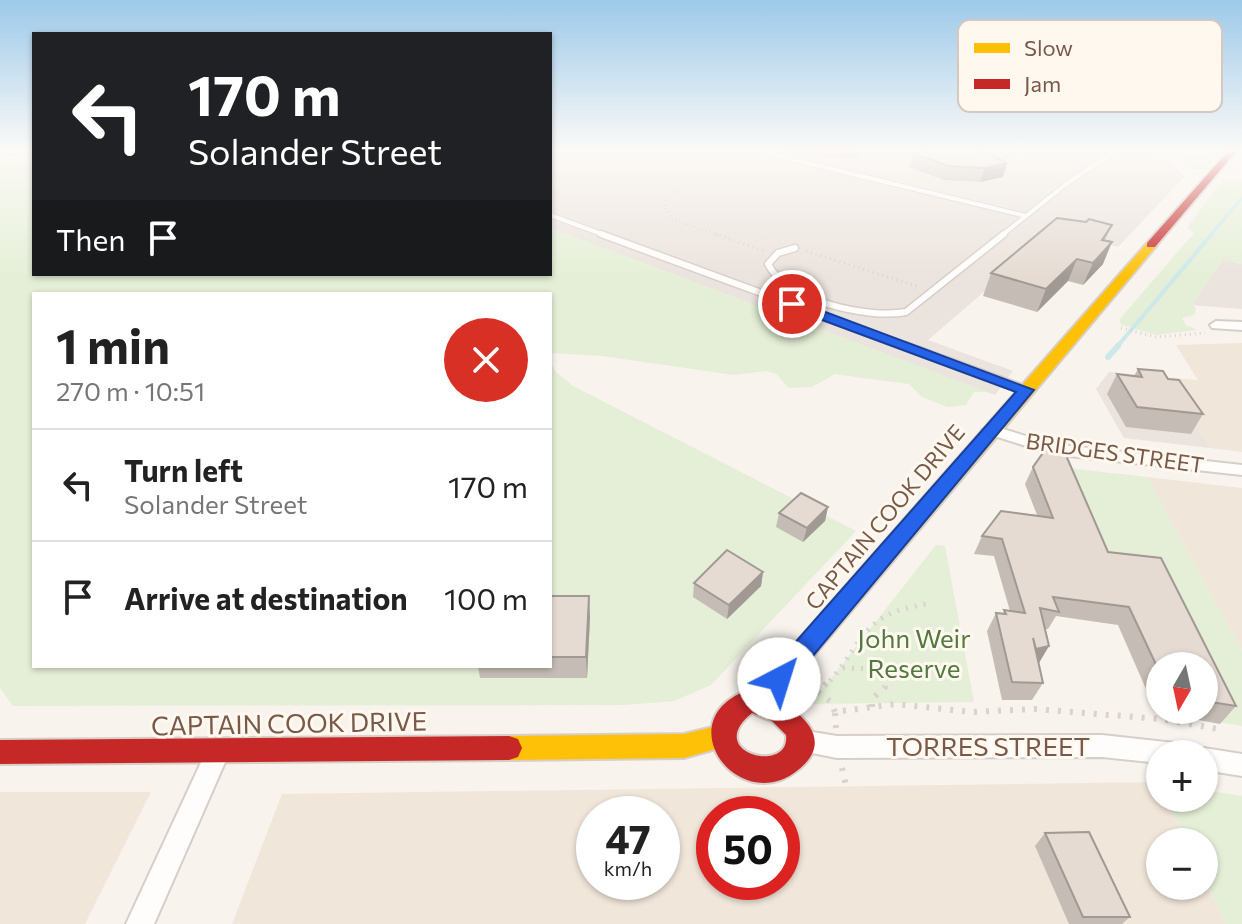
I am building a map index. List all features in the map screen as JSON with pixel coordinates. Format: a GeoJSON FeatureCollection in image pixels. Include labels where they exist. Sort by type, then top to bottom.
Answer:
{"type":"FeatureCollection","features":[{"type":"Feature","properties":{"kind":"main road","name":"CAPTAIN COOK DRIVE"},"geometry":{"type":"LineString","coordinates":[[779,679],[1197,192]]}},
{"type":"Feature","properties":{"kind":"main road"},"geometry":{"type":"LineString","coordinates":[[775,705],[779,679]]}},
{"type":"Feature","properties":{"kind":"main road"},"geometry":{"type":"LineString","coordinates":[[761,701],[775,705],[793,720],[800,741],[797,754],[789,763],[778,770],[763,771],[736,761],[721,737],[722,724],[736,705],[761,701]]}},
{"type":"Feature","properties":{"kind":"main road","name":"CAPTAIN COOK DRIVE"},"geometry":{"type":"LineString","coordinates":[[0,752],[684,746],[721,737]]}},
{"type":"Feature","properties":{"kind":"street"},"geometry":{"type":"LineString","coordinates":[[1216,325],[1242,326]]}},
{"type":"Feature","properties":{"kind":"street","name":"BRIDGES STREET"},"geometry":{"type":"LineString","coordinates":[[990,430],[1051,449],[1242,470]]}},
{"type":"Feature","properties":{"kind":"street","name":"TORRES STREET"},"geometry":{"type":"LineString","coordinates":[[800,741],[837,747],[1102,746],[1146,751]]}},
{"type":"Feature","properties":{"kind":"street"},"geometry":{"type":"LineString","coordinates":[[140,924],[218,751]]}},
{"type":"Feature","properties":{"kind":"street"},"geometry":{"type":"LineString","coordinates":[[1218,761],[1242,765]]}},
{"type":"Feature","properties":{"kind":"lane"},"geometry":{"type":"LineString","coordinates":[[927,192],[1026,216]]}},
{"type":"Feature","properties":{"kind":"lane"},"geometry":{"type":"LineString","coordinates":[[795,248],[778,253],[768,264],[774,279],[860,312],[883,315],[906,312],[938,290],[1058,192]]}},
{"type":"Feature","properties":{"kind":"lane"},"geometry":{"type":"LineString","coordinates":[[552,216],[1026,390]]}},
{"type":"Feature","properties":{"kind":"path"},"geometry":{"type":"LineString","coordinates":[[672,192],[665,202],[672,219],[707,233],[778,253]]}},
{"type":"Feature","properties":{"kind":"path"},"geometry":{"type":"LineString","coordinates":[[795,248],[927,290],[938,290]]}},
{"type":"Feature","properties":{"kind":"path"},"geometry":{"type":"LineString","coordinates":[[1121,328],[1150,336],[1208,333],[1216,325]]}},
{"type":"Feature","properties":{"kind":"path"},"geometry":{"type":"LineString","coordinates":[[818,692],[843,668],[854,649],[891,611],[926,604]]}},
{"type":"Feature","properties":{"kind":"path"},"geometry":{"type":"LineString","coordinates":[[843,668],[875,669],[885,676],[885,687],[872,699],[872,707]]}},
{"type":"Feature","properties":{"kind":"path"},"geometry":{"type":"LineString","coordinates":[[779,679],[818,692],[831,702],[835,712],[837,747]]}},
{"type":"Feature","properties":{"kind":"path"},"geometry":{"type":"LineString","coordinates":[[835,712],[896,704],[972,712],[1035,709],[1160,719],[1218,729]]}},
{"type":"Feature","properties":{"kind":"shaded area"},"geometry":{"type":"Polygon","coordinates":[[[552,192],[1170,192],[1118,247],[1070,233],[1050,235],[928,340],[1013,371],[995,395],[552,229],[552,192]]]}},
{"type":"Feature","properties":{"kind":"shaded area"},"geometry":{"type":"Polygon","coordinates":[[[1223,260],[1242,264],[1242,309],[1192,305],[1223,260]]]}},
{"type":"Feature","properties":{"kind":"shaded area"},"geometry":{"type":"Polygon","coordinates":[[[1242,343],[1242,452],[1210,448],[1161,377],[1198,380],[1176,345],[1242,343]]]}},
{"type":"Feature","properties":{"kind":"shaded area"},"geometry":{"type":"Polygon","coordinates":[[[1109,372],[1161,377],[1210,448],[1124,438],[1096,389],[1109,372]]]}},
{"type":"Feature","properties":{"kind":"shaded area"},"geometry":{"type":"Polygon","coordinates":[[[1147,477],[1242,488],[1242,651],[1147,477]]]}},
{"type":"Feature","properties":{"kind":"shaded area"},"geometry":{"type":"Polygon","coordinates":[[[1146,782],[1146,812],[1172,812],[1179,828],[1146,828],[1146,900],[1214,900],[1226,924],[232,924],[282,794],[1146,782]]]}},
{"type":"Feature","properties":{"kind":"shaded area"},"geometry":{"type":"Polygon","coordinates":[[[0,792],[151,792],[85,924],[0,924],[0,792]]]}},
{"type":"Feature","properties":{"kind":"green space"},"geometry":{"type":"Polygon","coordinates":[[[0,192],[32,192],[32,276],[552,276],[552,229],[989,392],[974,392],[966,405],[947,407],[922,397],[909,384],[835,374],[812,387],[789,388],[776,374],[767,371],[734,375],[602,356],[552,353],[552,292],[32,292],[32,668],[552,668],[552,365],[573,386],[856,531],[711,685],[674,701],[625,705],[13,706],[0,688],[0,192]]]}},
{"type":"Feature","properties":{"kind":"green space"},"geometry":{"type":"Polygon","coordinates":[[[1213,192],[1242,192],[1242,264],[1223,260],[1193,305],[1196,309],[1194,315],[1182,318],[1186,325],[1197,330],[1156,335],[1122,325],[1119,320],[1194,233],[1187,228],[1213,192]]]}},
{"type":"Feature","properties":{"kind":"green space"},"geometry":{"type":"Polygon","coordinates":[[[1058,467],[1147,477],[1242,651],[1242,726],[1223,723],[1218,712],[1218,652],[1190,652],[1099,564],[1058,467]]]}},
{"type":"Feature","properties":{"kind":"green space","name":"John Weir Reserve"},"geometry":{"type":"Polygon","coordinates":[[[936,545],[945,546],[974,702],[811,704],[936,545]]]}},
{"type":"Feature","properties":{"kind":"green space"},"geometry":{"type":"Polygon","coordinates":[[[1218,792],[1242,796],[1242,924],[1226,924],[1214,900],[1218,900],[1218,828],[1179,828],[1172,812],[1218,812],[1218,792]]]}},
{"type":"Feature","properties":{"kind":"building"},"geometry":{"type":"Polygon","coordinates":[[[1057,218],[1086,222],[1089,219],[1112,225],[1102,240],[1112,242],[1093,263],[1077,259],[1046,289],[991,273],[1057,218]]]}},
{"type":"Feature","properties":{"kind":"building"},"geometry":{"type":"Polygon","coordinates":[[[1138,369],[1163,371],[1168,379],[1179,380],[1203,414],[1137,407],[1117,374],[1142,377],[1138,369]]]}},
{"type":"Feature","properties":{"kind":"building"},"geometry":{"type":"Polygon","coordinates":[[[1045,450],[1065,453],[1108,552],[1161,558],[1209,652],[1150,652],[1129,607],[1053,597],[1059,612],[1040,608],[1049,646],[1036,649],[1033,638],[1043,683],[1012,682],[996,613],[1006,614],[1004,610],[1025,613],[1002,539],[982,536],[1001,511],[1053,518],[1033,467],[1045,450]]]}},
{"type":"Feature","properties":{"kind":"building"},"geometry":{"type":"Polygon","coordinates":[[[801,493],[828,507],[807,528],[779,513],[801,493]]]}},
{"type":"Feature","properties":{"kind":"building"},"geometry":{"type":"Polygon","coordinates":[[[727,550],[763,572],[729,605],[694,583],[727,550]]]}},
{"type":"Feature","properties":{"kind":"building"},"geometry":{"type":"Polygon","coordinates":[[[552,596],[589,596],[586,657],[552,657],[552,596]]]}},
{"type":"Feature","properties":{"kind":"building"},"geometry":{"type":"Polygon","coordinates":[[[1218,670],[1236,706],[1218,703],[1218,670]]]}},
{"type":"Feature","properties":{"kind":"building"},"geometry":{"type":"Polygon","coordinates":[[[1089,832],[1130,917],[1083,917],[1045,833],[1089,832]]]}},
{"type":"Feature","properties":{"kind":"waterway"},"geometry":{"type":"LineString","coordinates":[[1210,236],[1242,198]]}},
{"type":"Feature","properties":{"kind":"waterway"},"geometry":{"type":"LineString","coordinates":[[1116,348],[1212,234]]}},
{"type":"Feature","properties":{"kind":"waterway"},"geometry":{"type":"LineString","coordinates":[[1108,357],[1118,346]]}},
{"type":"Feature","properties":{"kind":"traffic: slow"},"geometry":{"type":"LineString","coordinates":[[775,705],[779,679],[1151,245]]}},
{"type":"Feature","properties":{"kind":"traffic: slow"},"geometry":{"type":"LineString","coordinates":[[509,748],[684,746],[721,737]]}},
{"type":"Feature","properties":{"kind":"traffic: jam"},"geometry":{"type":"LineString","coordinates":[[1151,245],[1197,192]]}},
{"type":"Feature","properties":{"kind":"traffic: jam"},"geometry":{"type":"LineString","coordinates":[[748,701],[781,713],[797,729],[801,739],[799,749],[791,760],[777,769],[761,770],[746,766],[733,757],[725,744],[723,730],[730,715],[748,701]]}},
{"type":"Feature","properties":{"kind":"traffic: jam"},"geometry":{"type":"LineString","coordinates":[[0,752],[509,748]]}},
{"type":"Feature","properties":{"kind":"route"},"geometry":{"type":"LineString","coordinates":[[779,679],[1026,390],[792,304]]}}]}
